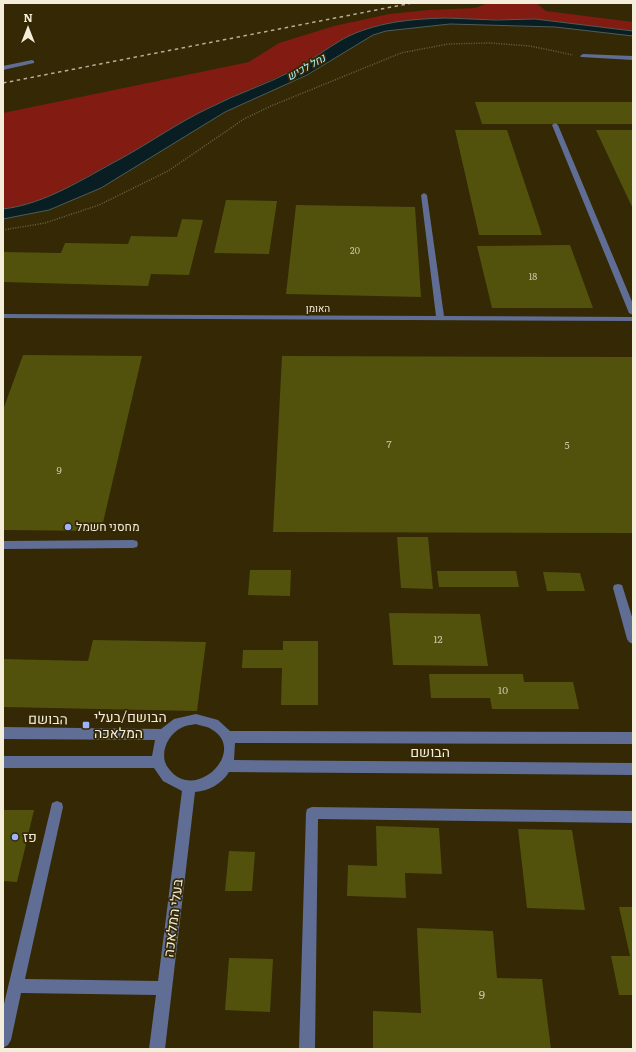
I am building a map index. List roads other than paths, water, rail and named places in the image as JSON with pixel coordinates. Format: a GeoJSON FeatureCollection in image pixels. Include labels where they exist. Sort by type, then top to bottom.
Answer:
{"type":"FeatureCollection","features":[{"type":"Feature","properties":{"kind":"street"},"geometry":{"type":"LineString","coordinates":[[584,56],[633,58]]}},
{"type":"Feature","properties":{"kind":"street"},"geometry":{"type":"LineString","coordinates":[[3,68],[32,62]]}},
{"type":"Feature","properties":{"kind":"street"},"geometry":{"type":"LineString","coordinates":[[556,125],[633,313]]}},
{"type":"Feature","properties":{"kind":"street"},"geometry":{"type":"LineString","coordinates":[[424,196],[440,318]]}},
{"type":"Feature","properties":{"kind":"street","name":"האומן"},"geometry":{"type":"LineString","coordinates":[[3,316],[633,319]]}},
{"type":"Feature","properties":{"kind":"street"},"geometry":{"type":"LineString","coordinates":[[3,545],[133,544]]}},
{"type":"Feature","properties":{"kind":"street"},"geometry":{"type":"LineString","coordinates":[[618,588],[633,639]]}},
{"type":"Feature","properties":{"kind":"street"},"geometry":{"type":"LineString","coordinates":[[196,718],[206,719],[223,729],[228,737],[230,751],[226,766],[220,774],[211,781],[200,785],[189,786],[178,784],[169,779],[162,771],[158,762],[158,748],[164,735],[173,726],[184,721],[196,718]]}},
{"type":"Feature","properties":{"kind":"street","name":"הבושם"},"geometry":{"type":"LineString","coordinates":[[3,734],[164,735]]}},
{"type":"Feature","properties":{"kind":"street","name":"הבושם"},"geometry":{"type":"LineString","coordinates":[[228,737],[633,738]]}},
{"type":"Feature","properties":{"kind":"street"},"geometry":{"type":"LineString","coordinates":[[3,762],[158,762]]}},
{"type":"Feature","properties":{"kind":"street","name":"הבושם"},"geometry":{"type":"LineString","coordinates":[[226,766],[633,769]]}},
{"type":"Feature","properties":{"kind":"street","name":"בעלי המלאכה"},"geometry":{"type":"LineString","coordinates":[[157,1049],[189,786]]}},
{"type":"Feature","properties":{"kind":"street"},"geometry":{"type":"LineString","coordinates":[[3,1040],[57,807]]}},
{"type":"Feature","properties":{"kind":"street"},"geometry":{"type":"LineString","coordinates":[[307,1049],[312,813],[633,817]]}},
{"type":"Feature","properties":{"kind":"street"},"geometry":{"type":"LineString","coordinates":[[16,986],[164,988]]}},
{"type":"Feature","properties":{"kind":"water","name":"נחל לכיש"},"geometry":{"type":"Polygon","coordinates":[[[446,18],[496,20],[535,19],[633,31],[633,36],[555,27],[450,24],[386,31],[373,35],[307,75],[225,112],[101,188],[49,210],[3,219],[3,209],[34,202],[79,182],[198,114],[230,98],[292,71],[355,33],[393,22],[446,18]]]}},
{"type":"Feature","properties":{"kind":"railway"},"geometry":{"type":"LineString","coordinates":[[3,83],[412,3]]}},
{"type":"Feature","properties":{"kind":"place","name":"מחסני חשמל"},"geometry":{"type":"Point","coordinates":[68,527]}},
{"type":"Feature","properties":{"kind":"place","name":"הבושם/בעלי המלאכה"},"geometry":{"type":"Point","coordinates":[86,725]}},
{"type":"Feature","properties":{"kind":"place","name":"פז"},"geometry":{"type":"Point","coordinates":[15,837]}}]}
